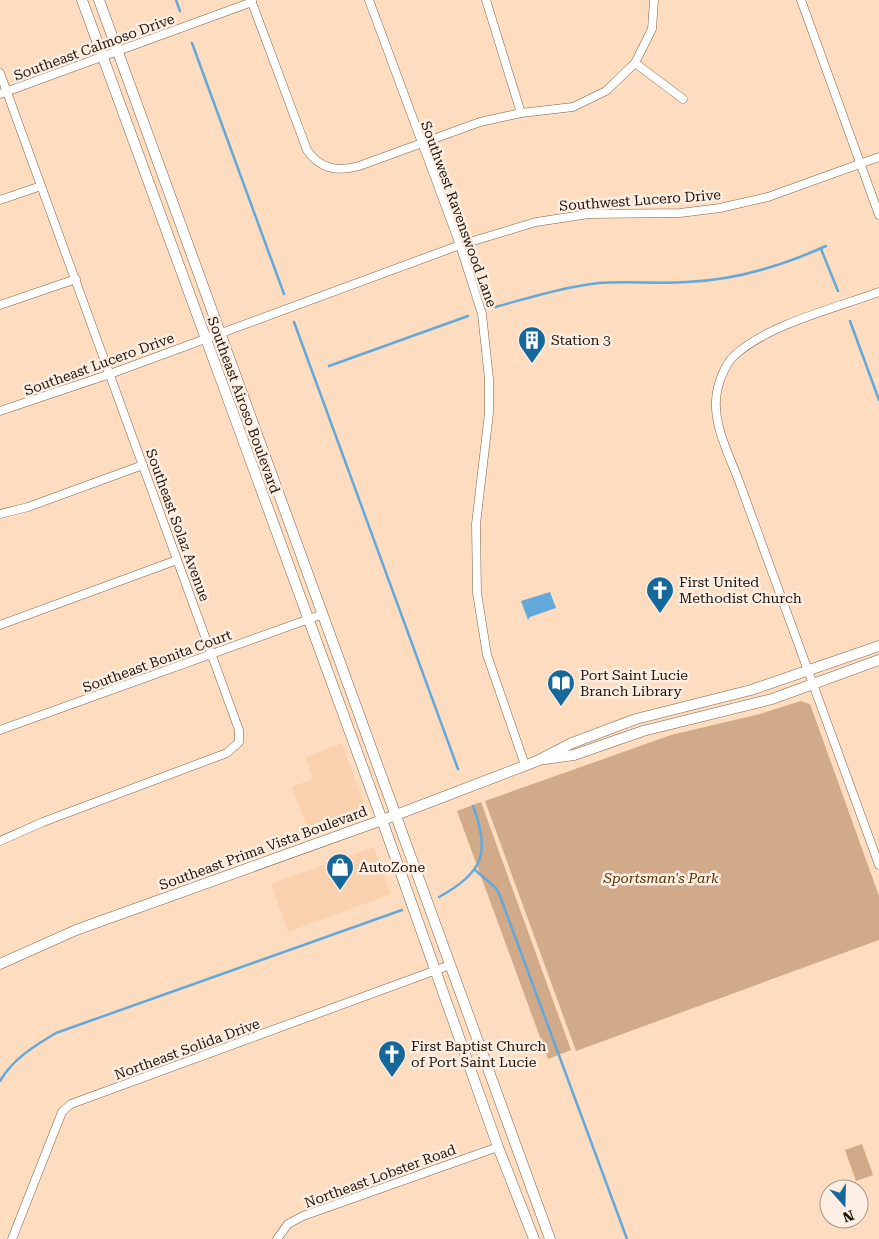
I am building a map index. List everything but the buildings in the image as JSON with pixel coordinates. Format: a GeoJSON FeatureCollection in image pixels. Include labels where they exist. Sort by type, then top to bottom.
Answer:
{"type":"FeatureCollection","features":[{"type":"Feature","properties":{"kind":"main road","name":"Southeast Airoso Boulevard"},"geometry":{"type":"LineString","coordinates":[[82,0],[382,820],[498,1147],[534,1239]]}},
{"type":"Feature","properties":{"kind":"main road","name":"Southeast Airoso Boulevard"},"geometry":{"type":"LineString","coordinates":[[99,0],[550,1239]]}},
{"type":"Feature","properties":{"kind":"main road"},"geometry":{"type":"LineString","coordinates":[[156,204],[172,198]]}},
{"type":"Feature","properties":{"kind":"main road"},"geometry":{"type":"LineString","coordinates":[[256,476],[271,470]]}},
{"type":"Feature","properties":{"kind":"main road"},"geometry":{"type":"LineString","coordinates":[[537,761],[572,743],[648,715],[751,690],[879,646]]}},
{"type":"Feature","properties":{"kind":"main road"},"geometry":{"type":"LineString","coordinates":[[537,761],[574,755],[643,731],[772,699],[879,660]]}},
{"type":"Feature","properties":{"kind":"main road","name":"Southeast Prima Vista Boulevard"},"geometry":{"type":"LineString","coordinates":[[0,964],[76,930],[396,815],[537,761]]}},
{"type":"Feature","properties":{"kind":"street","name":"Southwest Ravenswood Lane"},"geometry":{"type":"LineString","coordinates":[[369,0],[420,142],[460,245],[482,314],[489,379],[487,443],[476,524],[476,575],[481,624],[497,688],[525,765]]}},
{"type":"Feature","properties":{"kind":"street"},"geometry":{"type":"LineString","coordinates":[[486,0],[521,113]]}},
{"type":"Feature","properties":{"kind":"street"},"geometry":{"type":"LineString","coordinates":[[252,1],[304,142],[311,155],[320,164],[333,169],[348,169],[480,122],[521,113],[574,107],[606,91],[635,63],[652,29],[654,0]]}},
{"type":"Feature","properties":{"kind":"street"},"geometry":{"type":"LineString","coordinates":[[802,0],[879,215]]}},
{"type":"Feature","properties":{"kind":"street","name":"Southeast Calmoso Drive"},"geometry":{"type":"LineString","coordinates":[[3,93],[252,1]]}},
{"type":"Feature","properties":{"kind":"street"},"geometry":{"type":"LineString","coordinates":[[635,63],[683,99]]}},
{"type":"Feature","properties":{"kind":"street","name":"Southeast Solaz Avenue"},"geometry":{"type":"LineString","coordinates":[[0,73],[3,93],[76,279],[239,730],[239,742],[227,754],[42,822],[0,841]]}},
{"type":"Feature","properties":{"kind":"street","name":"Southwest Lucero Drive"},"geometry":{"type":"LineString","coordinates":[[205,338],[460,245],[536,222],[589,214],[680,212],[720,208],[768,197],[879,156]]}},
{"type":"Feature","properties":{"kind":"street"},"geometry":{"type":"LineString","coordinates":[[0,200],[41,186]]}},
{"type":"Feature","properties":{"kind":"street"},"geometry":{"type":"LineString","coordinates":[[0,305],[76,279]]}},
{"type":"Feature","properties":{"kind":"street"},"geometry":{"type":"LineString","coordinates":[[879,292],[765,334],[734,356],[721,376],[716,400],[720,428],[879,865]]}},
{"type":"Feature","properties":{"kind":"street","name":"Southeast Lucero Drive"},"geometry":{"type":"LineString","coordinates":[[0,411],[110,374],[205,338]]}},
{"type":"Feature","properties":{"kind":"street"},"geometry":{"type":"LineString","coordinates":[[0,514],[28,507],[143,465]]}},
{"type":"Feature","properties":{"kind":"street"},"geometry":{"type":"LineString","coordinates":[[0,625],[177,560]]}},
{"type":"Feature","properties":{"kind":"street","name":"Southeast Bonita Court"},"geometry":{"type":"LineString","coordinates":[[0,730],[323,614]]}},
{"type":"Feature","properties":{"kind":"street","name":"Northeast Solida Drive"},"geometry":{"type":"LineString","coordinates":[[12,1239],[62,1112],[71,1104],[450,965]]}},
{"type":"Feature","properties":{"kind":"street","name":"Northeast Lobster Road"},"geometry":{"type":"LineString","coordinates":[[277,1239],[284,1228],[298,1218],[498,1147]]}},
{"type":"Feature","properties":{"kind":"shaded area"},"geometry":{"type":"Polygon","coordinates":[[[342,743],[365,807],[307,827],[292,787],[313,779],[305,757],[342,743]]]}},
{"type":"Feature","properties":{"kind":"shaded area"},"geometry":{"type":"Polygon","coordinates":[[[374,847],[391,894],[288,932],[271,884],[374,847]]]}},
{"type":"Feature","properties":{"kind":"green space","name":"Sportsman's Park"},"geometry":{"type":"Polygon","coordinates":[[[801,701],[810,704],[879,896],[879,940],[576,1051],[485,801],[671,735],[760,714],[801,701]]]}},
{"type":"Feature","properties":{"kind":"green space"},"geometry":{"type":"Polygon","coordinates":[[[481,802],[571,1050],[548,1059],[457,811],[481,802]]]}},
{"type":"Feature","properties":{"kind":"green space"},"geometry":{"type":"Polygon","coordinates":[[[862,1144],[873,1175],[855,1179],[845,1150],[862,1144]]]}},
{"type":"Feature","properties":{"kind":"water"},"geometry":{"type":"Polygon","coordinates":[[[550,592],[556,608],[530,617],[528,620],[521,601],[550,592]]]}},
{"type":"Feature","properties":{"kind":"waterway"},"geometry":{"type":"LineString","coordinates":[[176,0],[180,11]]}},
{"type":"Feature","properties":{"kind":"waterway"},"geometry":{"type":"LineString","coordinates":[[192,43],[284,294]]}},
{"type":"Feature","properties":{"kind":"waterway"},"geometry":{"type":"LineString","coordinates":[[495,307],[559,290],[599,283],[676,283],[705,281],[741,275],[776,266],[826,246]]}},
{"type":"Feature","properties":{"kind":"waterway"},"geometry":{"type":"LineString","coordinates":[[821,249],[838,291]]}},
{"type":"Feature","properties":{"kind":"waterway"},"geometry":{"type":"LineString","coordinates":[[329,366],[468,316]]}},
{"type":"Feature","properties":{"kind":"waterway"},"geometry":{"type":"LineString","coordinates":[[850,321],[879,400]]}},
{"type":"Feature","properties":{"kind":"waterway"},"geometry":{"type":"LineString","coordinates":[[294,322],[458,769]]}},
{"type":"Feature","properties":{"kind":"waterway"},"geometry":{"type":"LineString","coordinates":[[439,897],[465,879],[474,870],[479,860],[482,849],[481,837],[479,822],[473,806]]}},
{"type":"Feature","properties":{"kind":"waterway"},"geometry":{"type":"LineString","coordinates":[[475,870],[496,888],[500,896],[627,1239]]}},
{"type":"Feature","properties":{"kind":"waterway"},"geometry":{"type":"LineString","coordinates":[[0,1081],[11,1066],[32,1048],[56,1033],[402,910]]}},
{"type":"Feature","properties":{"kind":"place","name":"Station 3"},"geometry":{"type":"Point","coordinates":[532,364]}},
{"type":"Feature","properties":{"kind":"place","name":"First United Methodist Church"},"geometry":{"type":"Point","coordinates":[660,614]}},
{"type":"Feature","properties":{"kind":"place","name":"Port Saint Lucie Branch Library"},"geometry":{"type":"Point","coordinates":[561,707]}},
{"type":"Feature","properties":{"kind":"place","name":"AutoZone"},"geometry":{"type":"Point","coordinates":[340,891]}},
{"type":"Feature","properties":{"kind":"place","name":"First Baptist Church of Port Saint Lucie"},"geometry":{"type":"Point","coordinates":[392,1078]}}]}
